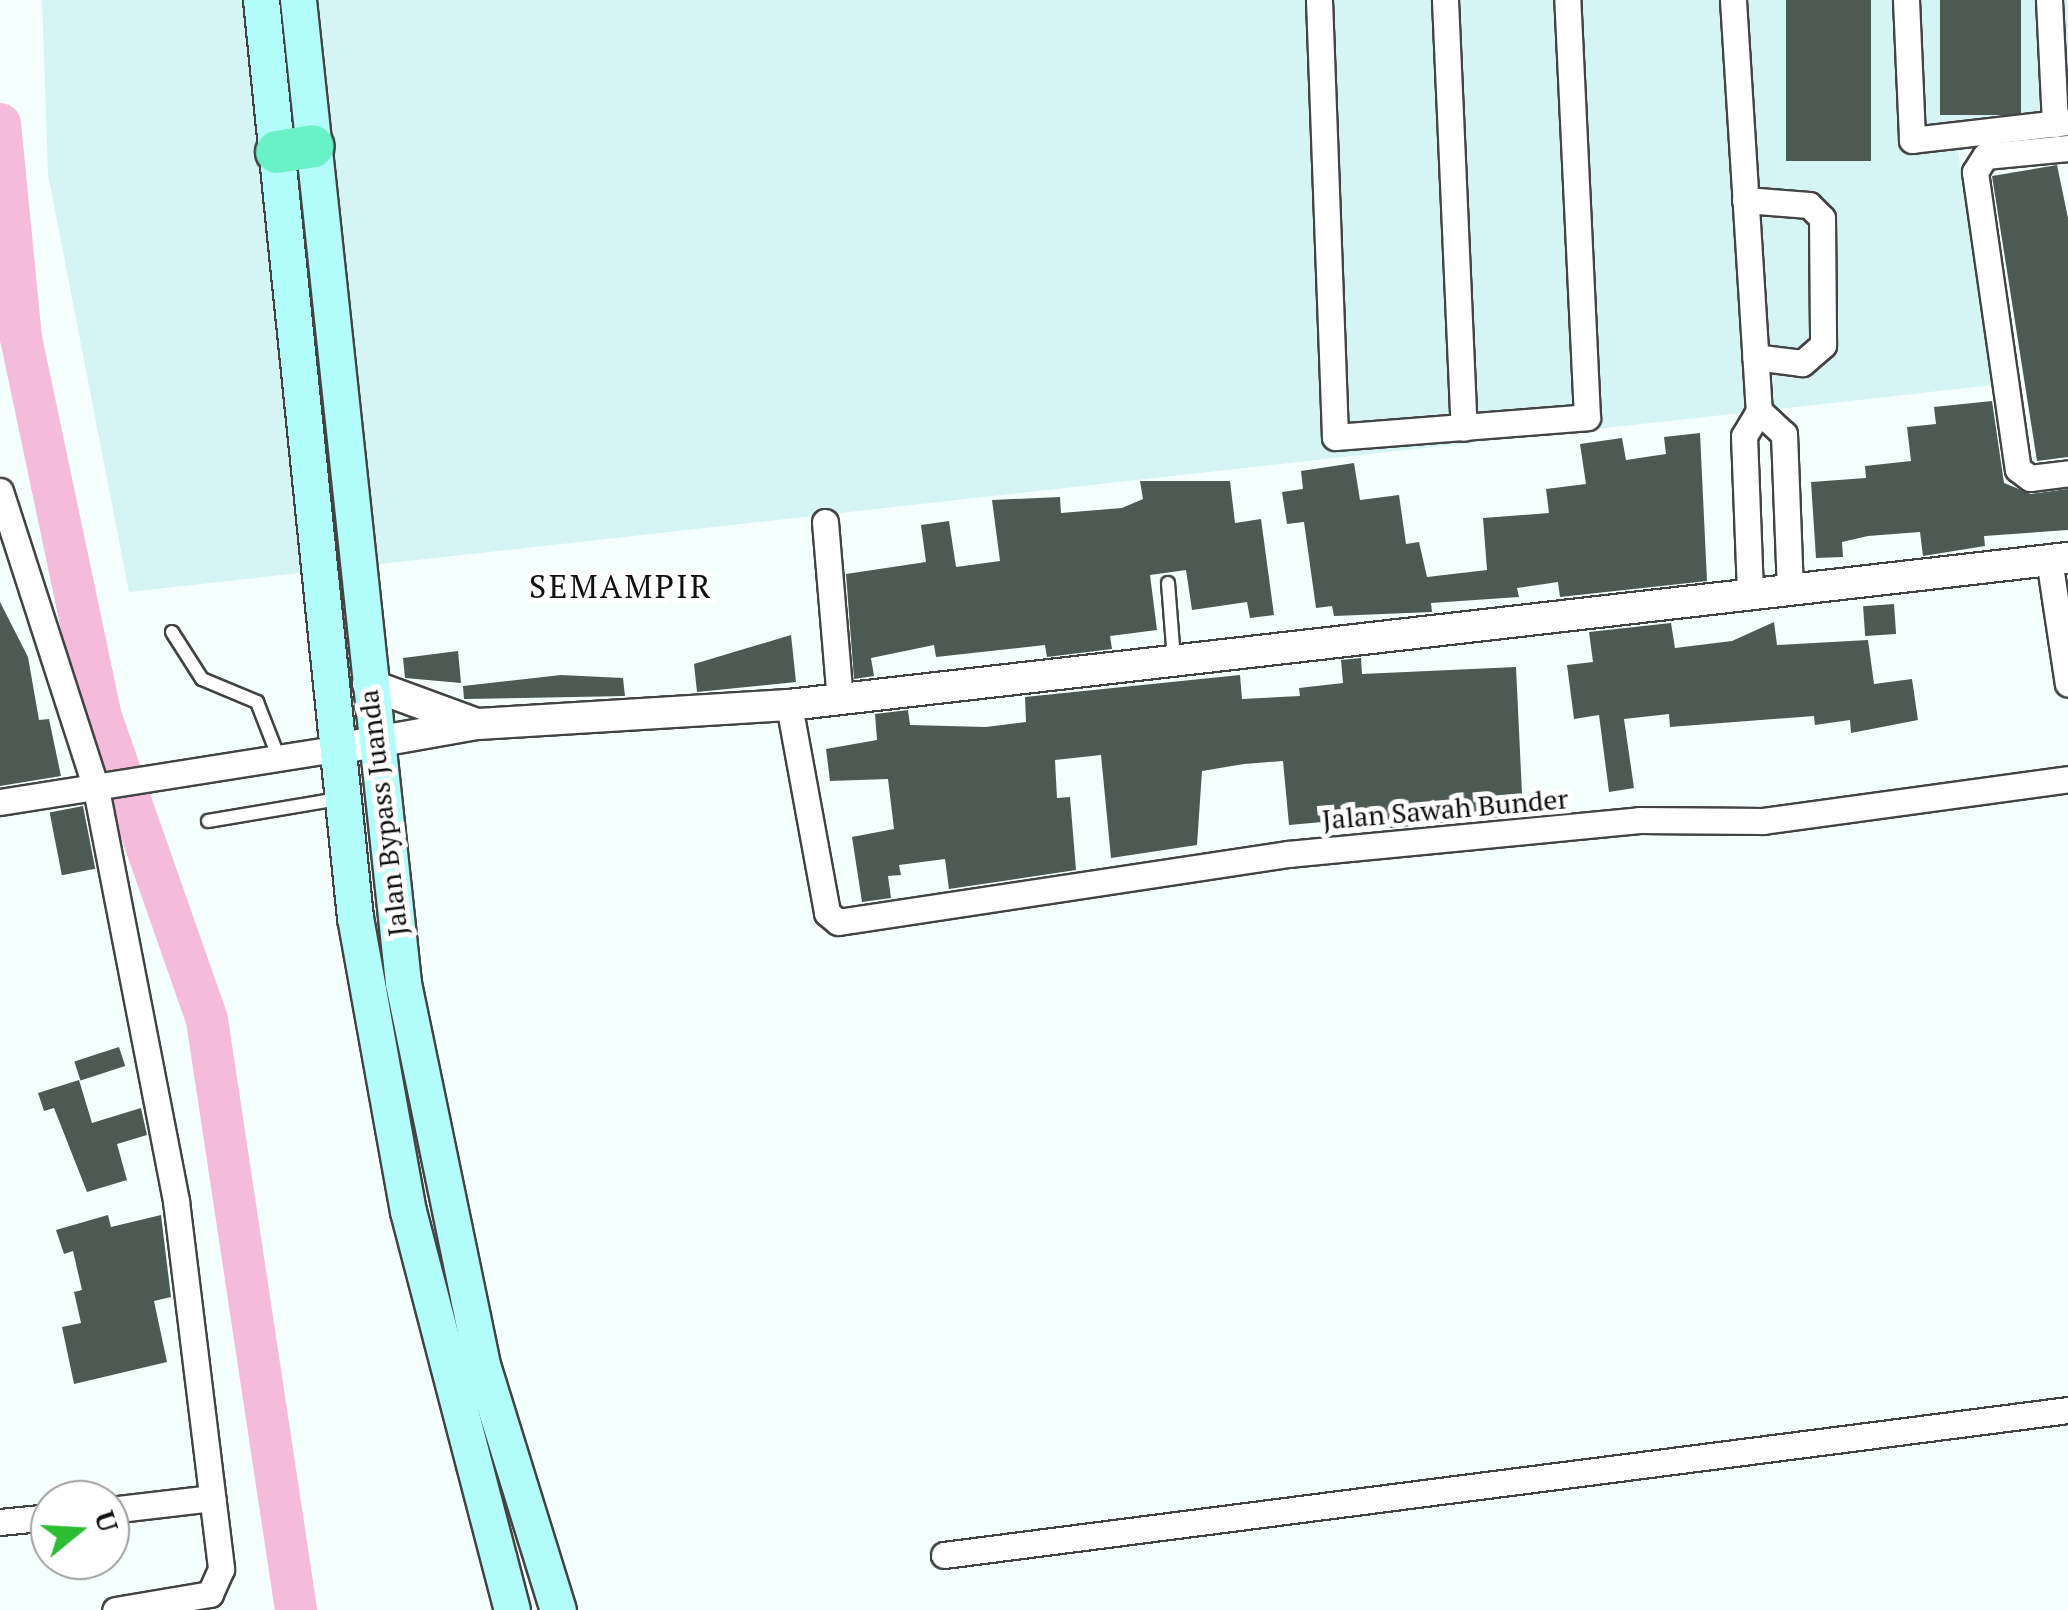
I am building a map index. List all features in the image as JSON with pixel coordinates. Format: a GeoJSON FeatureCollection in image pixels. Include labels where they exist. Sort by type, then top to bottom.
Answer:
{"type":"FeatureCollection","features":[{"type":"Feature","properties":{"kind":"main road","name":"Jalan Bypass Juanda"},"geometry":{"type":"LineString","coordinates":[[261,0],[295,149],[368,684],[403,983],[472,1312],[558,1610]]}},
{"type":"Feature","properties":{"kind":"main road","name":"Jalan Bypass Juanda"},"geometry":{"type":"LineString","coordinates":[[298,0],[295,149],[336,749],[369,996],[437,1325],[512,1610]]}},
{"type":"Feature","properties":{"kind":"main road"},"geometry":{"type":"LineString","coordinates":[[437,1325],[472,1312]]}},
{"type":"Feature","properties":{"kind":"street"},"geometry":{"type":"LineString","coordinates":[[1319,0],[1335,437],[1587,416],[1568,0]]}},
{"type":"Feature","properties":{"kind":"street"},"geometry":{"type":"LineString","coordinates":[[1445,0],[1464,428]]}},
{"type":"Feature","properties":{"kind":"street"},"geometry":{"type":"LineString","coordinates":[[1733,0],[1759,411],[1744,436],[1750,592]]}},
{"type":"Feature","properties":{"kind":"street"},"geometry":{"type":"LineString","coordinates":[[1906,0],[1912,140],[2062,123],[2049,0]]}},
{"type":"Feature","properties":{"kind":"street"},"geometry":{"type":"LineString","coordinates":[[2068,148],[1985,156],[1975,172],[2018,469],[2030,478],[2068,474]]}},
{"type":"Feature","properties":{"kind":"street"},"geometry":{"type":"LineString","coordinates":[[1745,200],[1809,205],[1822,218],[1823,345],[1802,362],[1755,357]]}},
{"type":"Feature","properties":{"kind":"street"},"geometry":{"type":"LineString","coordinates":[[1759,411],[1784,434],[1790,587]]}},
{"type":"Feature","properties":{"kind":"street"},"geometry":{"type":"LineString","coordinates":[[0,491],[101,788],[176,1201],[212,1498],[216,1591],[115,1610]]}},
{"type":"Feature","properties":{"kind":"street"},"geometry":{"type":"LineString","coordinates":[[1747,508],[1789,504]]}},
{"type":"Feature","properties":{"kind":"street"},"geometry":{"type":"LineString","coordinates":[[825,522],[840,700]]}},
{"type":"Feature","properties":{"kind":"street"},"geometry":{"type":"LineString","coordinates":[[0,802],[278,756],[376,747],[477,724],[788,706],[2059,558],[2068,684]]}},
{"type":"Feature","properties":{"kind":"street"},"geometry":{"type":"LineString","coordinates":[[368,684],[477,724]]}},
{"type":"Feature","properties":{"kind":"street","name":"Jalan Sawah Bunder"},"geometry":{"type":"LineString","coordinates":[[788,706],[830,921],[1288,854],[1639,820],[1763,821],[2068,780]]}},
{"type":"Feature","properties":{"kind":"street"},"geometry":{"type":"LineString","coordinates":[[944,1556],[2068,1410]]}},
{"type":"Feature","properties":{"kind":"street"},"geometry":{"type":"LineString","coordinates":[[130,1508],[212,1498]]}},
{"type":"Feature","properties":{"kind":"street"},"geometry":{"type":"LineString","coordinates":[[0,1522],[30,1518]]}},
{"type":"Feature","properties":{"kind":"lane"},"geometry":{"type":"LineString","coordinates":[[1168,583],[1174,662]]}},
{"type":"Feature","properties":{"kind":"lane"},"geometry":{"type":"LineString","coordinates":[[172,632],[202,679],[257,702],[278,756]]}},
{"type":"Feature","properties":{"kind":"lane"},"geometry":{"type":"LineString","coordinates":[[208,822],[343,798]]}},
{"type":"Feature","properties":{"kind":"shaded area"},"geometry":{"type":"Polygon","coordinates":[[[42,0],[2068,0],[2068,133],[1958,151],[1993,385],[129,592],[48,174],[42,0]]]}},
{"type":"Feature","properties":{"kind":"building"},"geometry":{"type":"Polygon","coordinates":[[[1786,0],[1871,0],[1871,161],[1786,161],[1786,0]]]}},
{"type":"Feature","properties":{"kind":"building"},"geometry":{"type":"Polygon","coordinates":[[[1940,0],[2021,0],[2021,115],[1940,115],[1940,0]]]}},
{"type":"Feature","properties":{"kind":"building"},"geometry":{"type":"Polygon","coordinates":[[[2057,165],[2068,218],[2068,457],[2037,461],[1992,176],[2057,165]]]}},
{"type":"Feature","properties":{"kind":"building"},"geometry":{"type":"Polygon","coordinates":[[[1992,401],[2004,483],[2031,494],[2068,489],[2068,530],[1984,536],[1985,546],[1923,556],[1920,532],[1868,536],[1842,542],[1843,557],[1816,558],[1811,482],[1866,478],[1865,466],[1911,461],[1907,427],[1936,424],[1934,407],[1992,401]]]}},
{"type":"Feature","properties":{"kind":"building"},"geometry":{"type":"Polygon","coordinates":[[[1700,433],[1707,581],[1560,597],[1558,582],[1517,588],[1519,597],[1431,603],[1432,612],[1334,616],[1332,606],[1316,608],[1304,522],[1287,524],[1282,492],[1303,489],[1301,471],[1354,463],[1360,500],[1399,495],[1406,544],[1419,542],[1427,577],[1487,570],[1483,518],[1549,513],[1546,489],[1586,484],[1580,444],[1622,438],[1626,460],[1666,454],[1664,437],[1700,433]]]}},
{"type":"Feature","properties":{"kind":"building"},"geometry":{"type":"Polygon","coordinates":[[[1140,481],[1230,481],[1235,523],[1261,519],[1274,615],[1250,618],[1247,602],[1192,610],[1186,570],[1150,575],[1157,630],[1110,636],[1112,649],[1047,657],[1045,645],[936,657],[934,645],[871,658],[874,676],[854,679],[846,574],[926,562],[921,525],[949,521],[956,567],[1000,561],[992,500],[1060,497],[1061,513],[1122,508],[1143,499],[1140,481]]]}},
{"type":"Feature","properties":{"kind":"building"},"geometry":{"type":"Polygon","coordinates":[[[0,602],[28,657],[39,720],[49,719],[61,776],[0,786],[0,602]]]}},
{"type":"Feature","properties":{"kind":"building"},"geometry":{"type":"Polygon","coordinates":[[[1894,604],[1896,634],[1865,636],[1863,606],[1894,604]]]}},
{"type":"Feature","properties":{"kind":"building"},"geometry":{"type":"Polygon","coordinates":[[[1774,622],[1777,645],[1868,640],[1874,684],[1912,679],[1918,720],[1851,733],[1850,720],[1815,725],[1814,716],[1670,727],[1669,714],[1624,719],[1634,788],[1609,792],[1599,715],[1574,719],[1567,665],[1593,662],[1589,632],[1671,623],[1675,648],[1732,641],[1774,622]]]}},
{"type":"Feature","properties":{"kind":"building"},"geometry":{"type":"Polygon","coordinates":[[[791,635],[796,682],[697,692],[694,664],[791,635]]]}},
{"type":"Feature","properties":{"kind":"building"},"geometry":{"type":"Polygon","coordinates":[[[458,651],[461,683],[405,678],[403,658],[458,651]]]}},
{"type":"Feature","properties":{"kind":"building"},"geometry":{"type":"Polygon","coordinates":[[[1361,658],[1362,674],[1516,667],[1523,815],[1380,829],[1357,819],[1289,825],[1283,761],[1244,764],[1202,771],[1197,845],[1111,858],[1101,755],[1055,760],[1057,798],[1070,797],[1076,870],[949,889],[945,859],[899,865],[901,875],[888,876],[891,898],[862,902],[852,837],[894,829],[888,779],[830,781],[826,749],[877,740],[875,714],[908,710],[910,725],[986,727],[1026,722],[1025,697],[1240,675],[1242,699],[1300,696],[1299,688],[1343,683],[1341,660],[1361,658]]]}},
{"type":"Feature","properties":{"kind":"building"},"geometry":{"type":"Polygon","coordinates":[[[561,675],[623,678],[625,696],[464,699],[463,686],[561,675]]]}},
{"type":"Feature","properties":{"kind":"building"},"geometry":{"type":"Polygon","coordinates":[[[83,806],[95,869],[62,875],[50,812],[83,806]]]}},
{"type":"Feature","properties":{"kind":"building"},"geometry":{"type":"Polygon","coordinates":[[[119,1047],[125,1066],[80,1081],[74,1062],[119,1047]]]}},
{"type":"Feature","properties":{"kind":"building"},"geometry":{"type":"Polygon","coordinates":[[[79,1080],[92,1123],[141,1108],[147,1135],[117,1144],[127,1180],[87,1192],[54,1108],[44,1111],[38,1093],[79,1080]]]}},
{"type":"Feature","properties":{"kind":"building"},"geometry":{"type":"Polygon","coordinates":[[[108,1215],[111,1227],[161,1215],[171,1297],[154,1301],[167,1362],[74,1384],[62,1327],[81,1323],[74,1292],[82,1290],[73,1251],[64,1254],[56,1230],[108,1215]]]}},
{"type":"Feature","properties":{"kind":"waterway"},"geometry":{"type":"LineString","coordinates":[[0,124],[21,338],[101,717],[207,1020],[296,1610]]}},
{"type":"Feature","properties":{"kind":"district","name":"SEMAMPIR"},"geometry":{"type":"Point","coordinates":[621,586]}}]}
